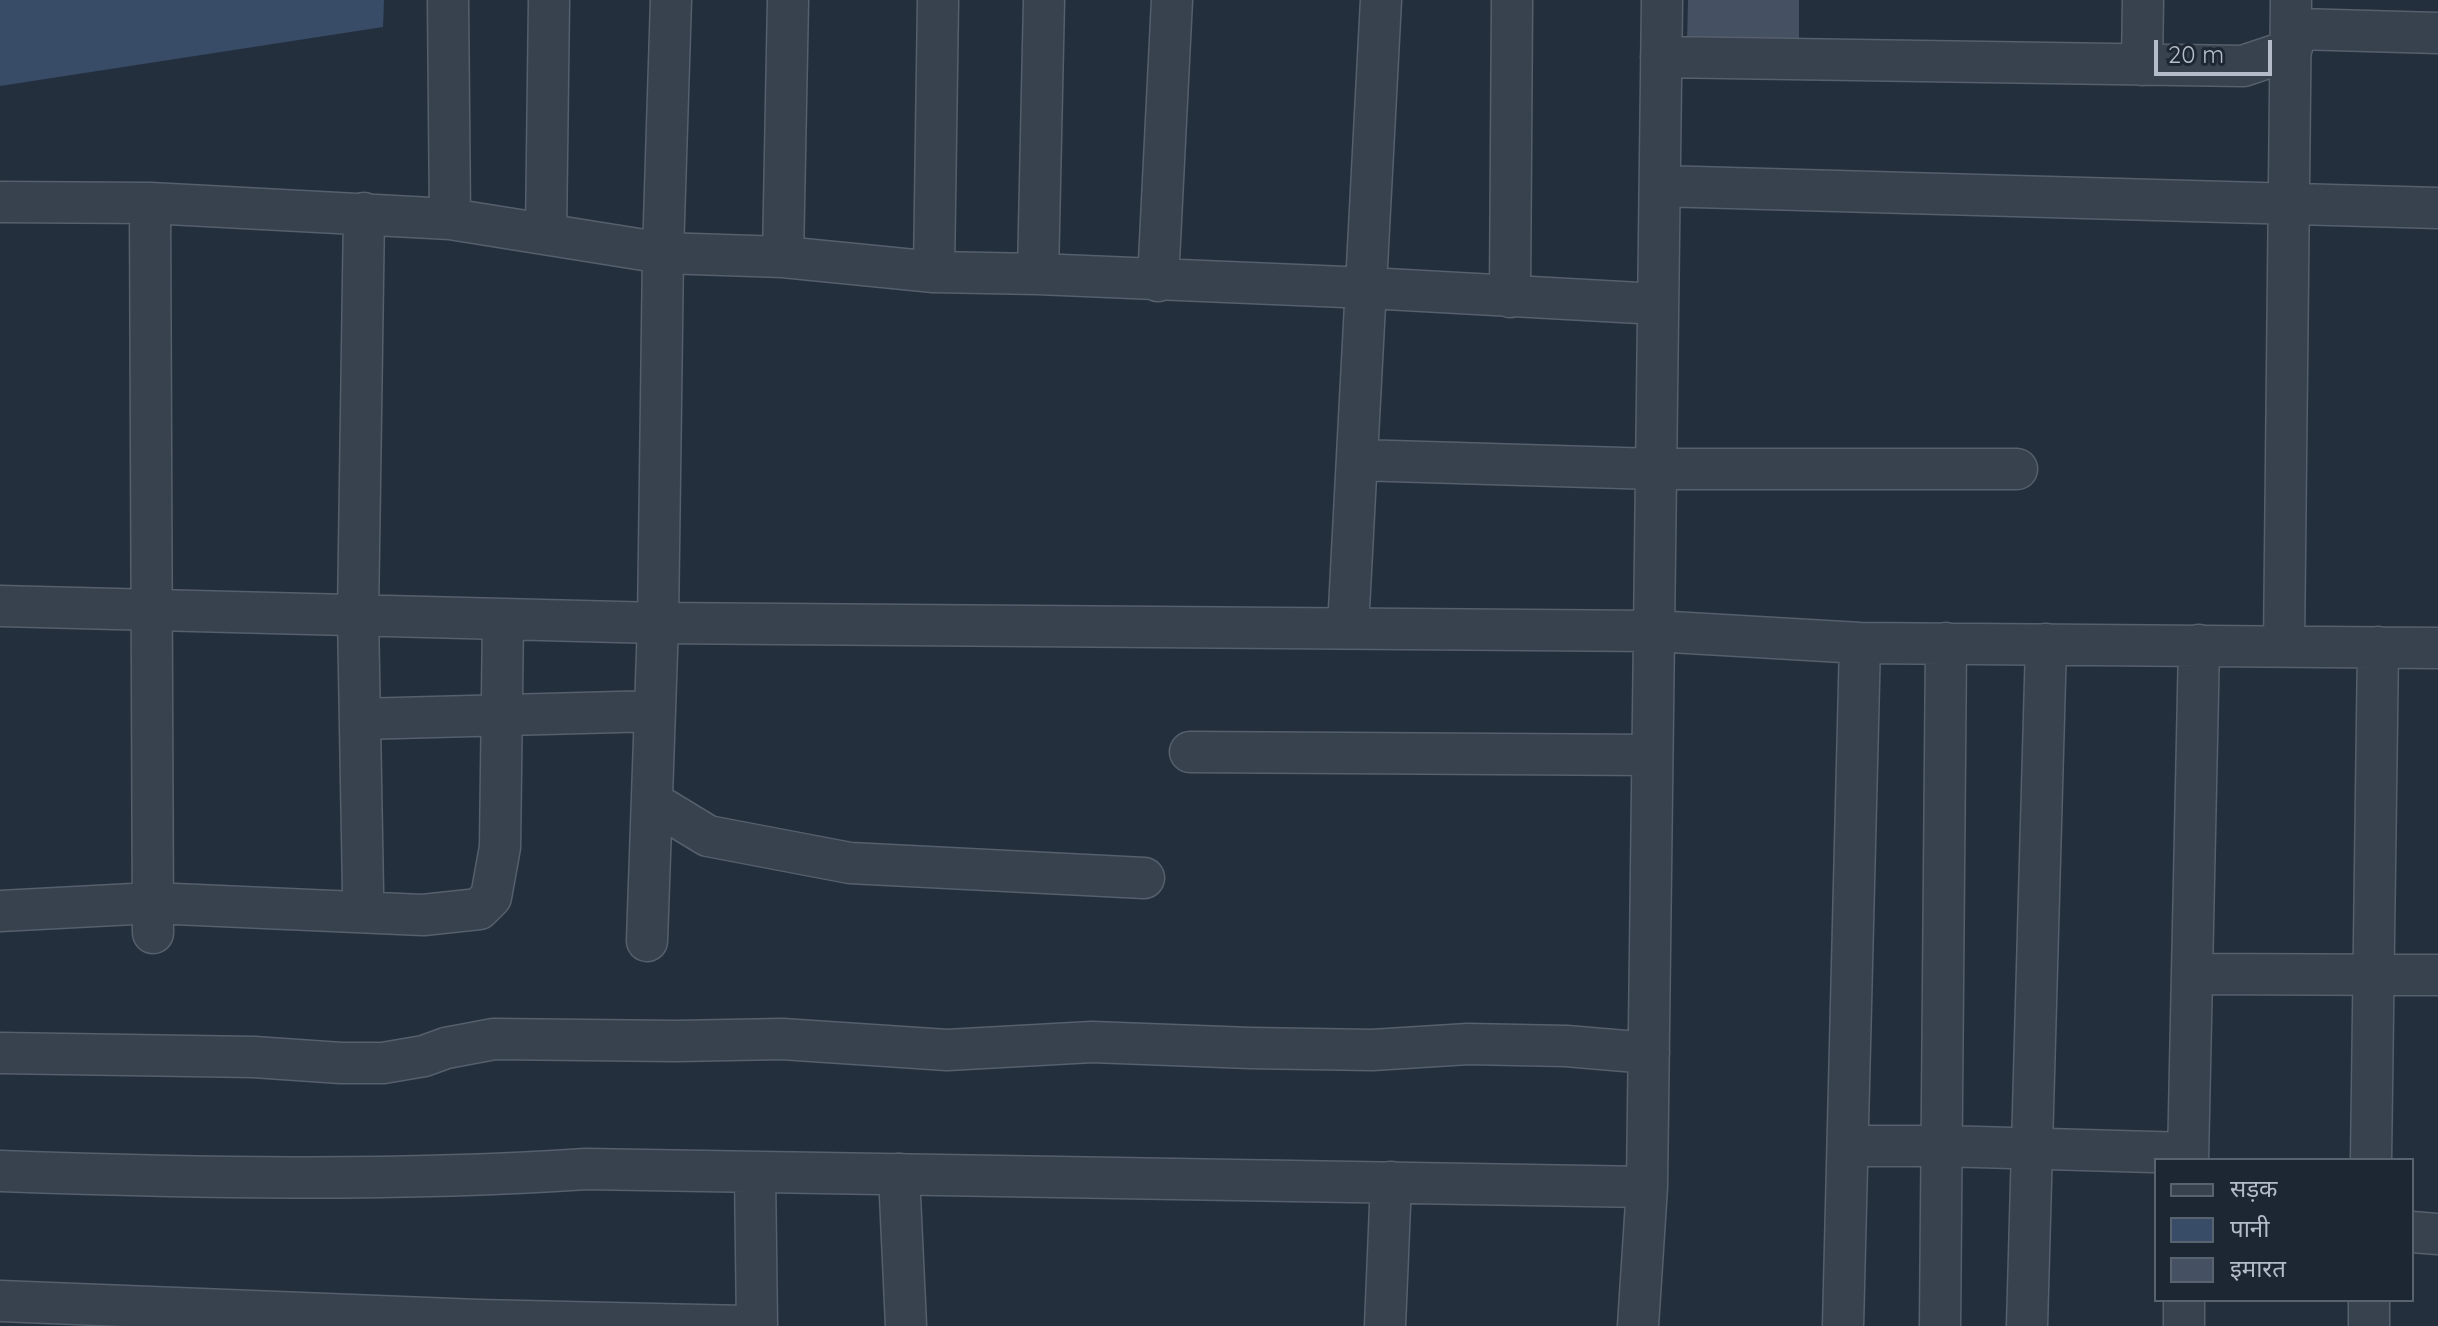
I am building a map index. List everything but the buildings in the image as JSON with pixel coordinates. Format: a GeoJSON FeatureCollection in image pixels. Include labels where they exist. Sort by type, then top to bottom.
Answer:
{"type":"FeatureCollection","features":[{"type":"Feature","properties":{"kind":"street"},"geometry":{"type":"LineString","coordinates":[[448,0],[450,219]]}},
{"type":"Feature","properties":{"kind":"street"},"geometry":{"type":"LineString","coordinates":[[546,234],[549,0]]}},
{"type":"Feature","properties":{"kind":"street"},"geometry":{"type":"LineString","coordinates":[[647,941],[658,623],[663,253],[671,0]]}},
{"type":"Feature","properties":{"kind":"street"},"geometry":{"type":"LineString","coordinates":[[783,257],[788,0]]}},
{"type":"Feature","properties":{"kind":"street"},"geometry":{"type":"LineString","coordinates":[[934,272],[938,0]]}},
{"type":"Feature","properties":{"kind":"street"},"geometry":{"type":"LineString","coordinates":[[1038,274],[1044,0]]}},
{"type":"Feature","properties":{"kind":"street"},"geometry":{"type":"LineString","coordinates":[[1158,281],[1172,0]]}},
{"type":"Feature","properties":{"kind":"street"},"geometry":{"type":"LineString","coordinates":[[1348,628],[1381,0]]}},
{"type":"Feature","properties":{"kind":"street"},"geometry":{"type":"LineString","coordinates":[[1510,297],[1512,0]]}},
{"type":"Feature","properties":{"kind":"street"},"geometry":{"type":"LineString","coordinates":[[1638,1326],[1647,1187],[1662,0]]}},
{"type":"Feature","properties":{"kind":"street"},"geometry":{"type":"LineString","coordinates":[[2142,65],[2143,0]]}},
{"type":"Feature","properties":{"kind":"street"},"geometry":{"type":"LineString","coordinates":[[2284,646],[2291,0]]}},
{"type":"Feature","properties":{"kind":"street"},"geometry":{"type":"LineString","coordinates":[[2291,50],[2298,29],[2438,33]]}},
{"type":"Feature","properties":{"kind":"street"},"geometry":{"type":"LineString","coordinates":[[1661,57],[2243,66],[2291,50]]}},
{"type":"Feature","properties":{"kind":"street"},"geometry":{"type":"LineString","coordinates":[[1660,186],[2438,208]]}},
{"type":"Feature","properties":{"kind":"street"},"geometry":{"type":"LineString","coordinates":[[0,202],[150,203],[450,219],[663,253],[783,257],[934,272],[1368,288],[1658,304]]}},
{"type":"Feature","properties":{"kind":"street"},"geometry":{"type":"LineString","coordinates":[[150,203],[152,918]]}},
{"type":"Feature","properties":{"kind":"street"},"geometry":{"type":"LineString","coordinates":[[363,892],[358,615],[364,213]]}},
{"type":"Feature","properties":{"kind":"street"},"geometry":{"type":"LineString","coordinates":[[1358,460],[1655,469],[2017,469]]}},
{"type":"Feature","properties":{"kind":"street"},"geometry":{"type":"LineString","coordinates":[[0,606],[658,623],[1654,631],[1860,643],[2438,648]]}},
{"type":"Feature","properties":{"kind":"street"},"geometry":{"type":"LineString","coordinates":[[0,911],[152,918],[423,915],[479,909],[491,897],[500,847],[503,619]]}},
{"type":"Feature","properties":{"kind":"street"},"geometry":{"type":"LineString","coordinates":[[1843,1326],[1860,643]]}},
{"type":"Feature","properties":{"kind":"street"},"geometry":{"type":"LineString","coordinates":[[1940,1326],[1946,643]]}},
{"type":"Feature","properties":{"kind":"street"},"geometry":{"type":"LineString","coordinates":[[2027,1326],[2046,644]]}},
{"type":"Feature","properties":{"kind":"street"},"geometry":{"type":"LineString","coordinates":[[1848,1146],[1942,1146],[2188,1156],[2199,645]]}},
{"type":"Feature","properties":{"kind":"street"},"geometry":{"type":"LineString","coordinates":[[2371,1158],[2378,647]]}},
{"type":"Feature","properties":{"kind":"street"},"geometry":{"type":"LineString","coordinates":[[360,719],[655,711]]}},
{"type":"Feature","properties":{"kind":"street"},"geometry":{"type":"LineString","coordinates":[[1190,752],[1652,755]]}},
{"type":"Feature","properties":{"kind":"street"},"geometry":{"type":"LineString","coordinates":[[652,802],[708,836],[850,863],[1144,878]]}},
{"type":"Feature","properties":{"kind":"street"},"geometry":{"type":"LineString","coordinates":[[2192,974],[2438,975]]}},
{"type":"Feature","properties":{"kind":"street"},"geometry":{"type":"LineString","coordinates":[[0,1053],[383,1063],[494,1039],[782,1039],[947,1050],[1092,1042],[1372,1050],[1468,1044],[1566,1046],[1649,1053]]}},
{"type":"Feature","properties":{"kind":"street"},"geometry":{"type":"LineString","coordinates":[[0,1171],[391,1177],[586,1169],[1647,1187]]}},
{"type":"Feature","properties":{"kind":"street"},"geometry":{"type":"LineString","coordinates":[[755,1172],[757,1326]]}},
{"type":"Feature","properties":{"kind":"street"},"geometry":{"type":"LineString","coordinates":[[899,1174],[906,1326]]}},
{"type":"Feature","properties":{"kind":"street"},"geometry":{"type":"LineString","coordinates":[[1385,1326],[1391,1182]]}},
{"type":"Feature","properties":{"kind":"street"},"geometry":{"type":"LineString","coordinates":[[2414,1232],[2438,1234]]}},
{"type":"Feature","properties":{"kind":"street"},"geometry":{"type":"LineString","coordinates":[[0,1301],[54,1314],[745,1326]]}},
{"type":"Feature","properties":{"kind":"street"},"geometry":{"type":"LineString","coordinates":[[2184,1302],[2184,1326]]}},
{"type":"Feature","properties":{"kind":"street"},"geometry":{"type":"LineString","coordinates":[[2369,1302],[2369,1326]]}},
{"type":"Feature","properties":{"kind":"water"},"geometry":{"type":"Polygon","coordinates":[[[0,0],[384,0],[383,27],[0,86],[0,0]]]}}]}
